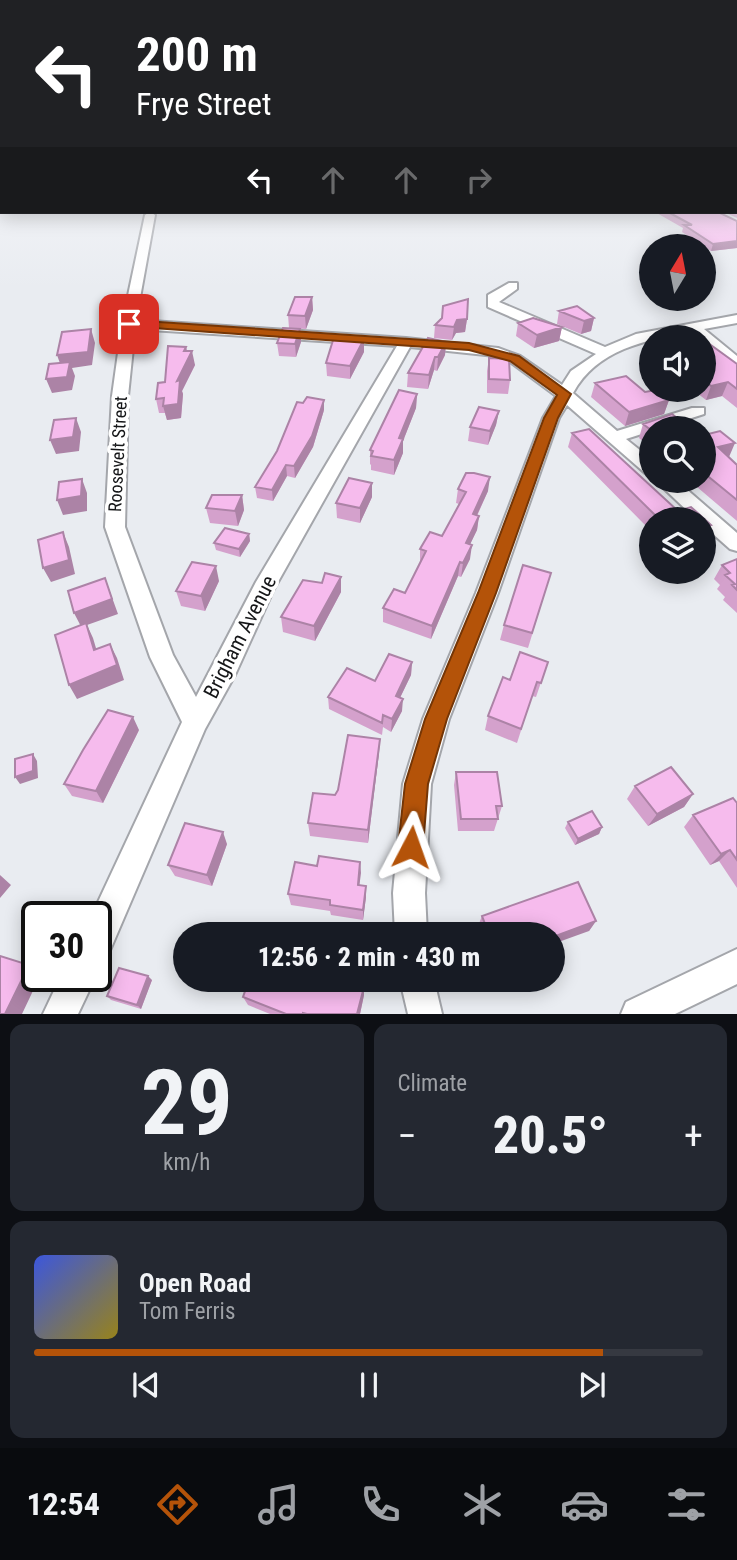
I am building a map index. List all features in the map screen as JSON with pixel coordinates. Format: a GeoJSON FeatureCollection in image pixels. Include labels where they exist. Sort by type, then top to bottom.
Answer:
{"type":"FeatureCollection","features":[{"type":"Feature","properties":{"kind":"street","name":"Roosevelt Street"},"geometry":{"type":"LineString","coordinates":[[150,215],[129,324],[120,396],[115,527],[162,657],[195,722]]}},
{"type":"Feature","properties":{"kind":"street"},"geometry":{"type":"LineString","coordinates":[[513,286],[493,298],[493,303],[606,353]]}},
{"type":"Feature","properties":{"kind":"street"},"geometry":{"type":"LineString","coordinates":[[704,325],[737,319]]}},
{"type":"Feature","properties":{"kind":"street"},"geometry":{"type":"LineString","coordinates":[[129,324],[406,342],[498,352],[515,359],[564,394],[639,459]]}},
{"type":"Feature","properties":{"kind":"street"},"geometry":{"type":"LineString","coordinates":[[410,922],[409,893],[417,784],[436,719],[487,593],[551,418],[576,374],[606,353],[639,337]]}},
{"type":"Feature","properties":{"kind":"street","name":"Brigham Avenue"},"geometry":{"type":"LineString","coordinates":[[112,907],[195,722],[226,668],[264,588],[406,342]]}},
{"type":"Feature","properties":{"kind":"street"},"geometry":{"type":"LineString","coordinates":[[716,346],[737,363]]}},
{"type":"Feature","properties":{"kind":"street"},"geometry":{"type":"LineString","coordinates":[[614,437],[698,411]]}},
{"type":"Feature","properties":{"kind":"street"},"geometry":{"type":"LineString","coordinates":[[679,493],[737,544]]}},
{"type":"Feature","properties":{"kind":"street"},"geometry":{"type":"LineString","coordinates":[[638,1014],[737,966]]}},
{"type":"Feature","properties":{"kind":"street"},"geometry":{"type":"LineString","coordinates":[[60,1014],[71,992]]}},
{"type":"Feature","properties":{"kind":"street"},"geometry":{"type":"LineString","coordinates":[[420,992],[425,1014]]}},
{"type":"Feature","properties":{"kind":"building"},"geometry":{"type":"Polygon","coordinates":[[[672,214],[722,214],[737,221],[737,241],[716,244],[716,234],[698,234],[684,225],[692,225],[672,214]]]}},
{"type":"Feature","properties":{"kind":"building"},"geometry":{"type":"Polygon","coordinates":[[[295,297],[312,297],[305,316],[288,315],[295,297]]]}},
{"type":"Feature","properties":{"kind":"building"},"geometry":{"type":"Polygon","coordinates":[[[468,299],[467,319],[457,320],[454,327],[435,325],[442,318],[443,306],[468,299]]]}},
{"type":"Feature","properties":{"kind":"building"},"geometry":{"type":"Polygon","coordinates":[[[577,306],[594,318],[584,321],[559,311],[577,306]]]}},
{"type":"Feature","properties":{"kind":"building"},"geometry":{"type":"Polygon","coordinates":[[[533,318],[562,327],[537,335],[518,323],[533,318]]]}},
{"type":"Feature","properties":{"kind":"building"},"geometry":{"type":"Polygon","coordinates":[[[283,328],[300,329],[295,344],[277,343],[283,328]]]}},
{"type":"Feature","properties":{"kind":"building"},"geometry":{"type":"Polygon","coordinates":[[[91,329],[88,352],[57,355],[62,332],[91,329]]]}},
{"type":"Feature","properties":{"kind":"building"},"geometry":{"type":"Polygon","coordinates":[[[334,337],[364,339],[350,366],[326,363],[334,337]]]}},
{"type":"Feature","properties":{"kind":"building"},"geometry":{"type":"Polygon","coordinates":[[[428,338],[446,342],[438,357],[435,357],[429,375],[408,373],[428,338]]]}},
{"type":"Feature","properties":{"kind":"building"},"geometry":{"type":"Polygon","coordinates":[[[168,346],[186,347],[184,351],[192,351],[177,381],[180,380],[178,404],[163,406],[164,398],[156,399],[158,383],[165,382],[168,346]]]}},
{"type":"Feature","properties":{"kind":"building"},"geometry":{"type":"Polygon","coordinates":[[[716,349],[737,364],[737,389],[728,382],[716,385],[716,349]]]}},
{"type":"Feature","properties":{"kind":"building"},"geometry":{"type":"Polygon","coordinates":[[[489,358],[509,359],[510,380],[489,379],[489,358]]]}},
{"type":"Feature","properties":{"kind":"building"},"geometry":{"type":"Polygon","coordinates":[[[70,362],[67,377],[46,379],[49,364],[70,362]]]}},
{"type":"Feature","properties":{"kind":"building"},"geometry":{"type":"Polygon","coordinates":[[[626,376],[639,387],[639,402],[662,402],[629,412],[595,383],[626,376]]]}},
{"type":"Feature","properties":{"kind":"building"},"geometry":{"type":"Polygon","coordinates":[[[399,390],[417,394],[399,438],[403,439],[394,460],[371,456],[373,451],[370,450],[399,390]]]}},
{"type":"Feature","properties":{"kind":"building"},"geometry":{"type":"Polygon","coordinates":[[[307,397],[324,400],[312,436],[294,466],[286,465],[272,490],[255,487],[277,451],[297,402],[303,403],[307,397]]]}},
{"type":"Feature","properties":{"kind":"building"},"geometry":{"type":"Polygon","coordinates":[[[479,407],[499,411],[490,431],[470,427],[479,407]]]}},
{"type":"Feature","properties":{"kind":"building"},"geometry":{"type":"Polygon","coordinates":[[[76,418],[73,437],[50,440],[54,420],[76,418]]]}},
{"type":"Feature","properties":{"kind":"building"},"geometry":{"type":"Polygon","coordinates":[[[589,429],[639,475],[639,493],[658,493],[674,507],[647,507],[572,433],[589,429]]]}},
{"type":"Feature","properties":{"kind":"building"},"geometry":{"type":"Polygon","coordinates":[[[720,431],[735,443],[718,447],[737,465],[737,500],[716,483],[716,432],[720,431]]]}},
{"type":"Feature","properties":{"kind":"building"},"geometry":{"type":"Polygon","coordinates":[[[466,473],[490,477],[473,514],[479,516],[466,543],[472,545],[463,563],[460,562],[432,626],[383,608],[394,589],[405,593],[426,551],[420,549],[430,532],[442,536],[466,492],[458,489],[466,473]]]}},
{"type":"Feature","properties":{"kind":"building"},"geometry":{"type":"Polygon","coordinates":[[[349,478],[372,483],[360,508],[336,503],[349,478]]]}},
{"type":"Feature","properties":{"kind":"building"},"geometry":{"type":"Polygon","coordinates":[[[82,479],[81,496],[57,500],[59,482],[82,479]]]}},
{"type":"Feature","properties":{"kind":"building"},"geometry":{"type":"Polygon","coordinates":[[[212,495],[242,495],[235,511],[206,508],[212,495]]]}},
{"type":"Feature","properties":{"kind":"building"},"geometry":{"type":"Polygon","coordinates":[[[225,528],[249,534],[239,549],[214,543],[225,528]]]}},
{"type":"Feature","properties":{"kind":"building"},"geometry":{"type":"Polygon","coordinates":[[[63,532],[69,560],[43,568],[38,540],[63,532]]]}},
{"type":"Feature","properties":{"kind":"building"},"geometry":{"type":"Polygon","coordinates":[[[737,559],[737,590],[732,585],[735,584],[725,575],[730,573],[722,565],[737,559]]]}},
{"type":"Feature","properties":{"kind":"building"},"geometry":{"type":"Polygon","coordinates":[[[192,562],[216,566],[201,596],[176,591],[192,562]]]}},
{"type":"Feature","properties":{"kind":"building"},"geometry":{"type":"Polygon","coordinates":[[[523,565],[551,573],[532,633],[504,625],[523,565]]]}},
{"type":"Feature","properties":{"kind":"building"},"geometry":{"type":"Polygon","coordinates":[[[325,573],[341,577],[314,626],[281,617],[303,580],[322,583],[325,573]]]}},
{"type":"Feature","properties":{"kind":"building"},"geometry":{"type":"Polygon","coordinates":[[[105,578],[112,599],[74,613],[68,591],[105,578]]]}},
{"type":"Feature","properties":{"kind":"building"},"geometry":{"type":"Polygon","coordinates":[[[86,623],[94,650],[110,644],[117,665],[69,685],[55,635],[86,623]]]}},
{"type":"Feature","properties":{"kind":"building"},"geometry":{"type":"Polygon","coordinates":[[[520,652],[548,662],[541,683],[537,682],[521,729],[488,716],[503,677],[510,680],[520,652]]]}},
{"type":"Feature","properties":{"kind":"building"},"geometry":{"type":"Polygon","coordinates":[[[389,654],[412,662],[396,696],[403,699],[392,719],[383,715],[382,723],[328,697],[347,668],[375,681],[389,654]]]}},
{"type":"Feature","properties":{"kind":"building"},"geometry":{"type":"Polygon","coordinates":[[[108,710],[133,717],[96,791],[64,784],[83,750],[108,710]]]}},
{"type":"Feature","properties":{"kind":"building"},"geometry":{"type":"Polygon","coordinates":[[[348,735],[380,739],[368,830],[308,823],[313,793],[335,795],[338,790],[348,735]]]}},
{"type":"Feature","properties":{"kind":"building"},"geometry":{"type":"Polygon","coordinates":[[[33,754],[33,771],[15,777],[15,759],[33,754]]]}},
{"type":"Feature","properties":{"kind":"building"},"geometry":{"type":"Polygon","coordinates":[[[671,767],[693,794],[657,814],[635,786],[671,767]]]}},
{"type":"Feature","properties":{"kind":"building"},"geometry":{"type":"Polygon","coordinates":[[[456,772],[497,772],[502,806],[496,806],[498,819],[461,819],[456,772]]]}},
{"type":"Feature","properties":{"kind":"building"},"geometry":{"type":"Polygon","coordinates":[[[733,798],[737,803],[737,860],[730,850],[721,854],[693,815],[733,798]]]}},
{"type":"Feature","properties":{"kind":"building"},"geometry":{"type":"Polygon","coordinates":[[[592,811],[602,827],[578,839],[568,822],[592,811]]]}},
{"type":"Feature","properties":{"kind":"building"},"geometry":{"type":"Polygon","coordinates":[[[185,823],[223,832],[207,875],[168,865],[185,823]]]}},
{"type":"Feature","properties":{"kind":"building"},"geometry":{"type":"Polygon","coordinates":[[[319,856],[360,862],[358,885],[366,886],[363,910],[330,905],[330,900],[288,894],[295,862],[317,866],[319,856]]]}},
{"type":"Feature","properties":{"kind":"building"},"geometry":{"type":"Polygon","coordinates":[[[578,882],[596,921],[565,933],[565,922],[484,922],[482,916],[578,882]]]}},
{"type":"Feature","properties":{"kind":"building"},"geometry":{"type":"Polygon","coordinates":[[[0,956],[21,963],[21,981],[5,1014],[0,1014],[0,956]]]}},
{"type":"Feature","properties":{"kind":"building"},"geometry":{"type":"Polygon","coordinates":[[[119,968],[148,976],[137,1005],[107,996],[112,992],[112,984],[119,968]]]}},
{"type":"Feature","properties":{"kind":"building"},"geometry":{"type":"Polygon","coordinates":[[[245,992],[363,992],[357,1014],[286,1014],[243,997],[245,992]]]}},
{"type":"Feature","properties":{"kind":"route"},"geometry":{"type":"LineString","coordinates":[[129,324],[469,347],[498,352],[515,359],[564,394],[551,418],[487,593],[436,719],[417,784],[411,847]]}}]}
